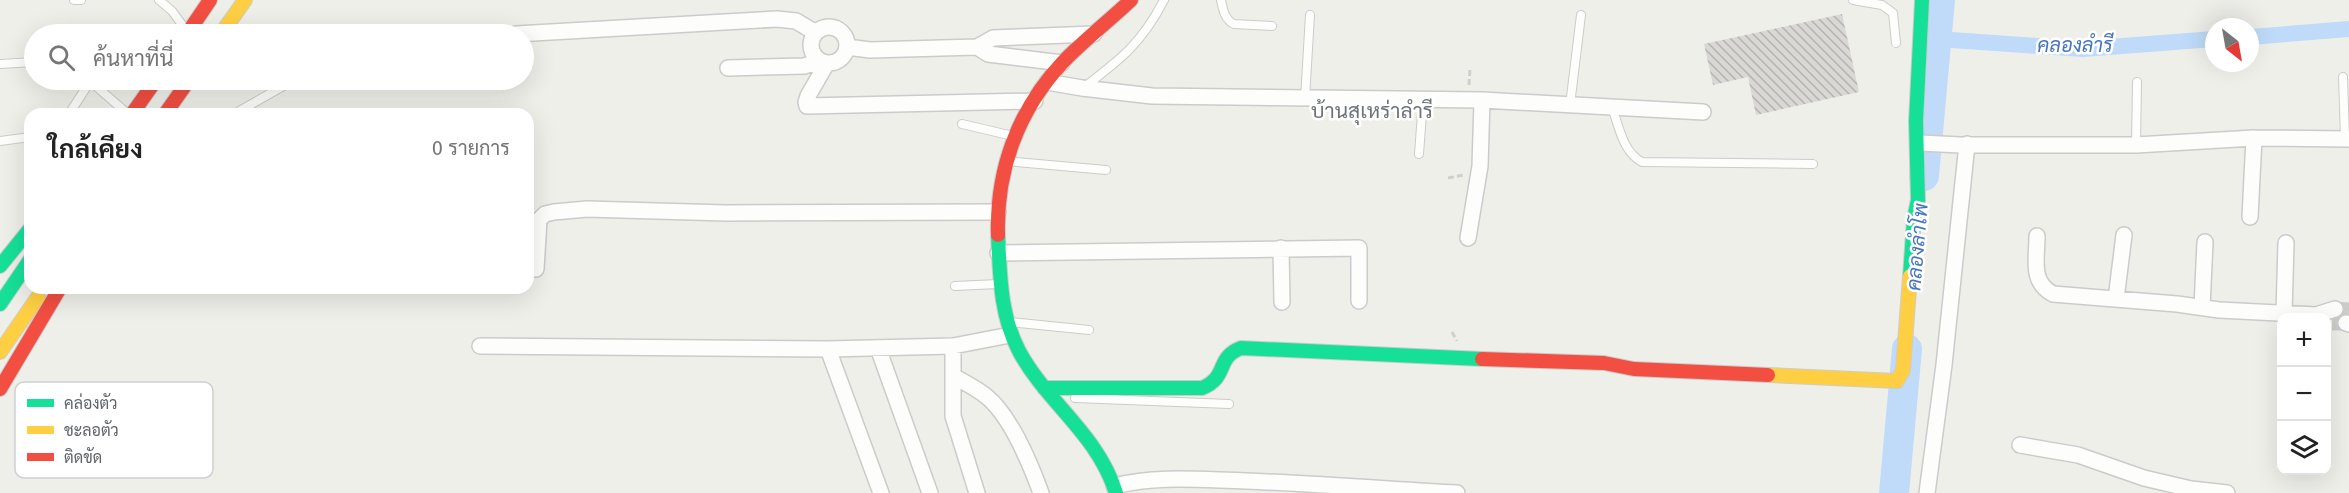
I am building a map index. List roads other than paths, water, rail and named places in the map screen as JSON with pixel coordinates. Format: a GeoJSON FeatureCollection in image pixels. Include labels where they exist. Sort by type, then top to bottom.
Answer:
{"type":"FeatureCollection","features":[{"type":"Feature","properties":{"kind":"street"},"geometry":{"type":"LineString","coordinates":[[193,24],[210,0]]}},
{"type":"Feature","properties":{"kind":"street"},"geometry":{"type":"LineString","coordinates":[[227,24],[245,0]]}},
{"type":"Feature","properties":{"kind":"street"},"geometry":{"type":"LineString","coordinates":[[1048,393],[1213,386],[1219,379],[1225,356],[1241,348],[1340,354],[1604,363],[1634,369],[1897,381],[1904,370],[1914,219],[1918,200],[1922,0]]}},
{"type":"Feature","properties":{"kind":"street"},"geometry":{"type":"LineString","coordinates":[[1126,2],[1062,63],[1047,82],[1014,136],[1006,161],[998,212],[1001,284],[1008,328],[1048,393],[1093,445],[1115,489],[1138,480],[1165,479],[1323,484],[1457,493]]}},
{"type":"Feature","properties":{"kind":"street"},"geometry":{"type":"LineString","coordinates":[[534,33],[777,19],[796,21],[816,33]]}},
{"type":"Feature","properties":{"kind":"street"},"geometry":{"type":"LineString","coordinates":[[728,68],[804,66],[840,59],[847,47],[845,37],[837,29],[826,27],[816,33],[811,45],[816,57],[824,62]]}},
{"type":"Feature","properties":{"kind":"street"},"geometry":{"type":"LineString","coordinates":[[847,47],[870,50],[977,47],[993,38],[1094,34]]}},
{"type":"Feature","properties":{"kind":"street"},"geometry":{"type":"LineString","coordinates":[[977,47],[988,54],[1062,63]]}},
{"type":"Feature","properties":{"kind":"street"},"geometry":{"type":"LineString","coordinates":[[824,62],[808,96],[807,106],[1035,101]]}},
{"type":"Feature","properties":{"kind":"street"},"geometry":{"type":"LineString","coordinates":[[1047,82],[1152,96],[1482,100],[1703,112]]}},
{"type":"Feature","properties":{"kind":"street"},"geometry":{"type":"LineString","coordinates":[[135,108],[148,90]]}},
{"type":"Feature","properties":{"kind":"street"},"geometry":{"type":"LineString","coordinates":[[172,108],[183,90]]}},
{"type":"Feature","properties":{"kind":"street"},"geometry":{"type":"LineString","coordinates":[[1468,238],[1480,166],[1482,100]]}},
{"type":"Feature","properties":{"kind":"street"},"geometry":{"type":"LineString","coordinates":[[1918,142],[2136,145],[2254,138],[2347,139]]}},
{"type":"Feature","properties":{"kind":"street"},"geometry":{"type":"LineString","coordinates":[[2250,217],[2254,138]]}},
{"type":"Feature","properties":{"kind":"street"},"geometry":{"type":"LineString","coordinates":[[1927,493],[1944,365],[1964,144]]}},
{"type":"Feature","properties":{"kind":"street"},"geometry":{"type":"LineString","coordinates":[[536,269],[539,220],[545,214],[554,212],[587,209],[726,213],[998,212]]}},
{"type":"Feature","properties":{"kind":"street"},"geometry":{"type":"LineString","coordinates":[[2037,236],[2038,279],[2042,288],[2053,294],[2284,313],[2286,243]]}},
{"type":"Feature","properties":{"kind":"street"},"geometry":{"type":"LineString","coordinates":[[2116,299],[2124,236]]}},
{"type":"Feature","properties":{"kind":"street"},"geometry":{"type":"LineString","coordinates":[[0,266],[24,237]]}},
{"type":"Feature","properties":{"kind":"street"},"geometry":{"type":"LineString","coordinates":[[2202,307],[2205,242]]}},
{"type":"Feature","properties":{"kind":"street"},"geometry":{"type":"LineString","coordinates":[[1281,248],[1282,302]]}},
{"type":"Feature","properties":{"kind":"street"},"geometry":{"type":"LineString","coordinates":[[999,253],[1359,248],[1359,301]]}},
{"type":"Feature","properties":{"kind":"street"},"geometry":{"type":"LineString","coordinates":[[0,304],[24,270]]}},
{"type":"Feature","properties":{"kind":"street"},"geometry":{"type":"LineString","coordinates":[[0,352],[40,294]]}},
{"type":"Feature","properties":{"kind":"street"},"geometry":{"type":"LineString","coordinates":[[0,389],[56,294]]}},
{"type":"Feature","properties":{"kind":"street"},"geometry":{"type":"LineString","coordinates":[[480,346],[828,349],[953,346],[1008,328]]}},
{"type":"Feature","properties":{"kind":"street"},"geometry":{"type":"LineString","coordinates":[[953,346],[953,416],[977,493]]}},
{"type":"Feature","properties":{"kind":"street"},"geometry":{"type":"LineString","coordinates":[[878,348],[930,493]]}},
{"type":"Feature","properties":{"kind":"street"},"geometry":{"type":"LineString","coordinates":[[828,349],[881,493]]}},
{"type":"Feature","properties":{"kind":"street"},"geometry":{"type":"LineString","coordinates":[[954,376],[986,396],[995,405],[1025,455],[1041,493]]}},
{"type":"Feature","properties":{"kind":"street"},"geometry":{"type":"LineString","coordinates":[[2020,445],[2078,455],[2144,478],[2191,489],[2227,493]]}},
{"type":"Feature","properties":{"kind":"lane"},"geometry":{"type":"LineString","coordinates":[[74,0],[81,0]]}},
{"type":"Feature","properties":{"kind":"lane"},"geometry":{"type":"LineString","coordinates":[[159,0],[172,11],[181,24]]}},
{"type":"Feature","properties":{"kind":"lane"},"geometry":{"type":"LineString","coordinates":[[1082,88],[1135,45],[1150,27],[1164,0]]}},
{"type":"Feature","properties":{"kind":"lane"},"geometry":{"type":"LineString","coordinates":[[1221,0],[1230,22],[1272,26]]}},
{"type":"Feature","properties":{"kind":"lane"},"geometry":{"type":"LineString","coordinates":[[1853,0],[1882,5],[1893,13],[1896,44]]}},
{"type":"Feature","properties":{"kind":"lane"},"geometry":{"type":"LineString","coordinates":[[1305,99],[1310,15]]}},
{"type":"Feature","properties":{"kind":"lane"},"geometry":{"type":"LineString","coordinates":[[1570,105],[1581,15]]}},
{"type":"Feature","properties":{"kind":"lane"},"geometry":{"type":"LineString","coordinates":[[0,64],[24,63]]}},
{"type":"Feature","properties":{"kind":"lane"},"geometry":{"type":"LineString","coordinates":[[2343,77],[2347,139]]}},
{"type":"Feature","properties":{"kind":"lane"},"geometry":{"type":"LineString","coordinates":[[2136,145],[2137,82]]}},
{"type":"Feature","properties":{"kind":"lane"},"geometry":{"type":"LineString","coordinates":[[73,108],[84,90]]}},
{"type":"Feature","properties":{"kind":"lane"},"geometry":{"type":"LineString","coordinates":[[102,90],[123,108]]}},
{"type":"Feature","properties":{"kind":"lane"},"geometry":{"type":"LineString","coordinates":[[245,108],[276,90]]}},
{"type":"Feature","properties":{"kind":"lane"},"geometry":{"type":"LineString","coordinates":[[1419,154],[1423,100]]}},
{"type":"Feature","properties":{"kind":"lane"},"geometry":{"type":"LineString","coordinates":[[1612,107],[1626,147],[1633,157],[1642,162],[1813,164]]}},
{"type":"Feature","properties":{"kind":"lane"},"geometry":{"type":"LineString","coordinates":[[962,124],[1014,136]]}},
{"type":"Feature","properties":{"kind":"lane"},"geometry":{"type":"LineString","coordinates":[[0,141],[24,138]]}},
{"type":"Feature","properties":{"kind":"lane"},"geometry":{"type":"LineString","coordinates":[[1006,161],[1106,170]]}},
{"type":"Feature","properties":{"kind":"lane"},"geometry":{"type":"LineString","coordinates":[[955,286],[1001,284]]}},
{"type":"Feature","properties":{"kind":"lane"},"geometry":{"type":"LineString","coordinates":[[1008,328],[1089,330]]}},
{"type":"Feature","properties":{"kind":"lane"},"geometry":{"type":"LineString","coordinates":[[1048,393],[1229,404]]}},
{"type":"Feature","properties":{"kind":"waterway","name":"คลองลำโพ"},"geometry":{"type":"LineString","coordinates":[[1924,176],[1940,0]]}},
{"type":"Feature","properties":{"kind":"waterway","name":"คลองลำรี"},"geometry":{"type":"LineString","coordinates":[[2259,36],[2349,29]]}},
{"type":"Feature","properties":{"kind":"waterway","name":"คลองลำรี"},"geometry":{"type":"LineString","coordinates":[[1937,39],[2083,49],[2205,40]]}},
{"type":"Feature","properties":{"kind":"waterway","name":"คลองลำโพ"},"geometry":{"type":"LineString","coordinates":[[1894,493],[1907,349]]}},
{"type":"Feature","properties":{"kind":"tunnel"},"geometry":{"type":"LineString","coordinates":[[2335,309],[2349,310]]}},
{"type":"Feature","properties":{"kind":"tunnel"},"geometry":{"type":"LineString","coordinates":[[2332,323],[2346,323]]}},
{"type":"Feature","properties":{"kind":"district","name":"บ้านสุเหร่าลำรี"},"geometry":{"type":"Point","coordinates":[1372,111]}}]}
